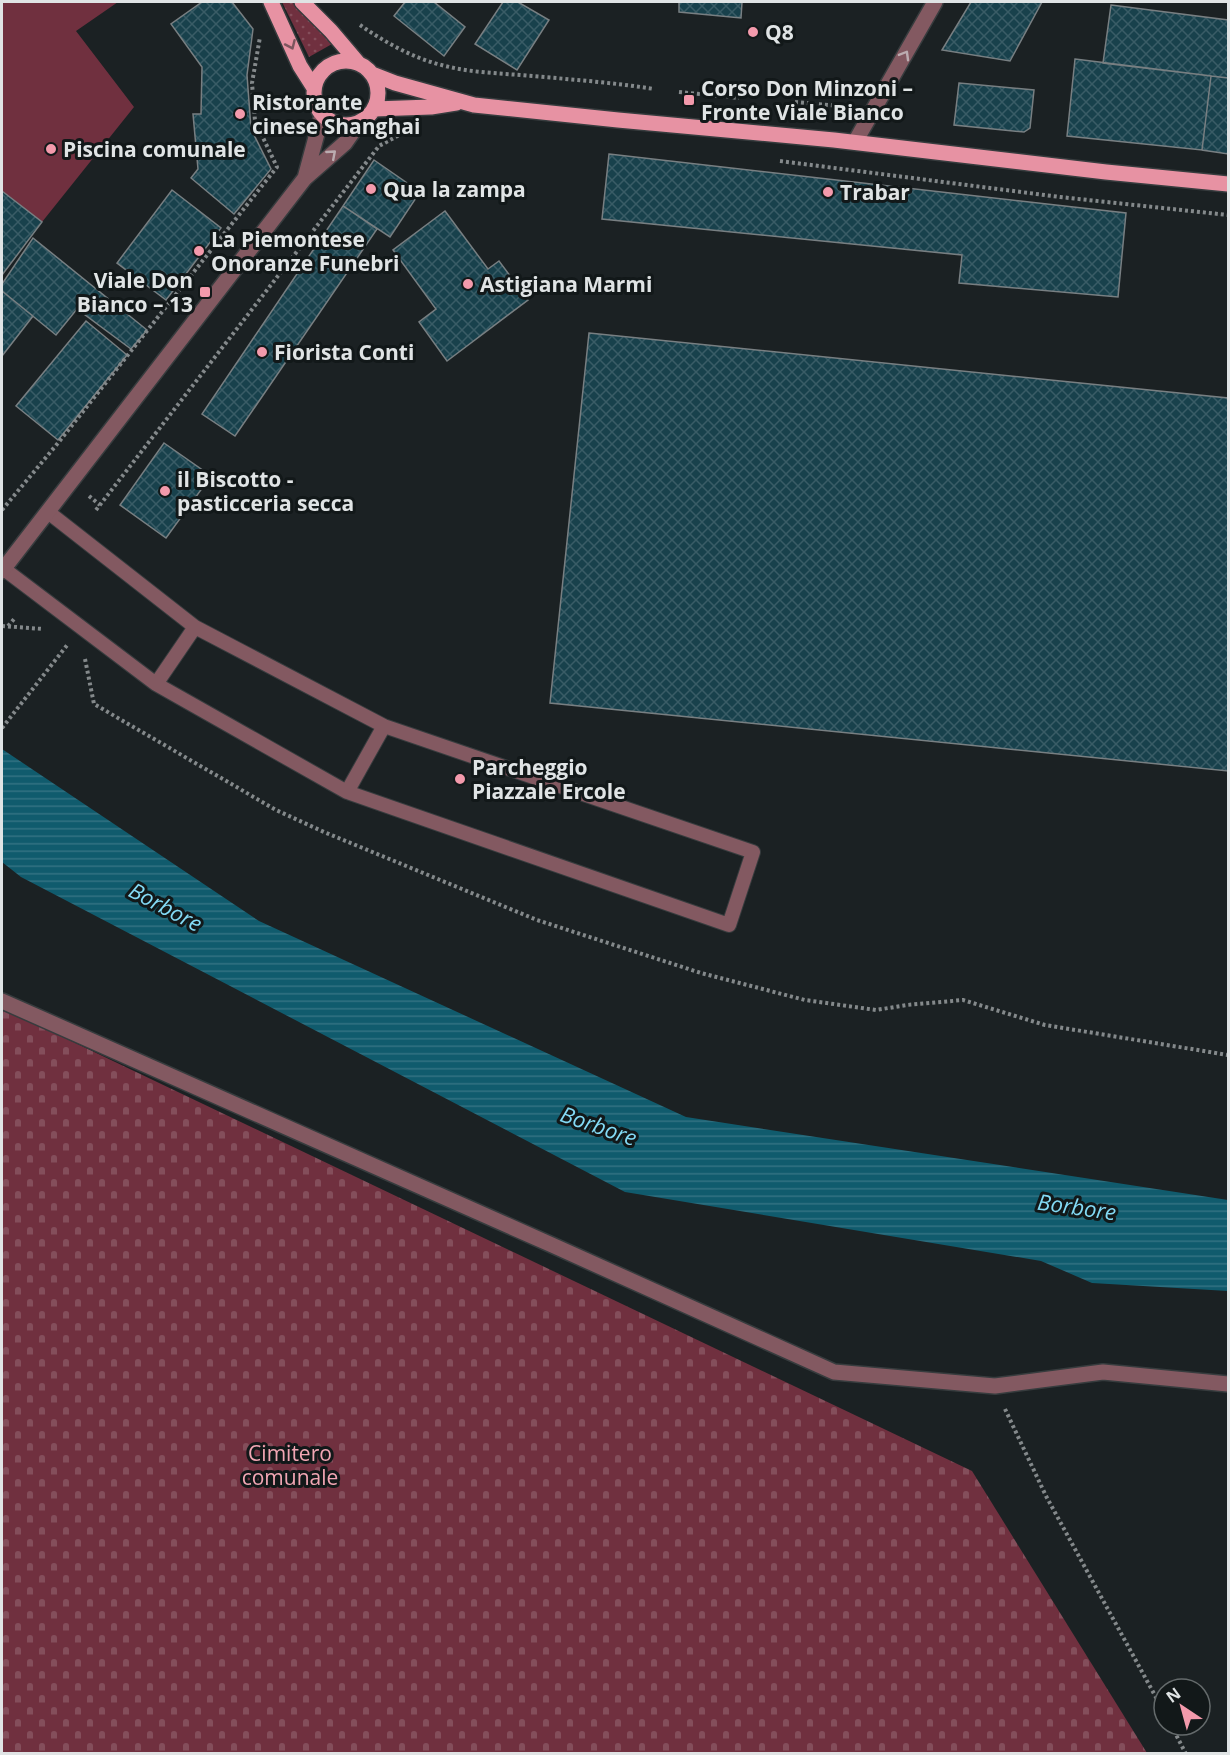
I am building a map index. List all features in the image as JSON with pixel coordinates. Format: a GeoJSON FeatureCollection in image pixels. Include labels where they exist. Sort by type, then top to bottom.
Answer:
{"type":"FeatureCollection","features":[{"type":"Feature","properties":{"kind":"main road"},"geometry":{"type":"LineString","coordinates":[[272,2],[300,66],[314,88]]}},
{"type":"Feature","properties":{"kind":"main road"},"geometry":{"type":"LineString","coordinates":[[302,2],[359,64],[372,74],[462,102],[618,120],[855,142],[1228,184]]}},
{"type":"Feature","properties":{"kind":"main road"},"geometry":{"type":"LineString","coordinates":[[359,64],[340,61],[331,65],[317,78],[314,88],[316,107],[329,121],[349,126],[368,117],[374,109],[378,91],[372,74]]}},
{"type":"Feature","properties":{"kind":"main road"},"geometry":{"type":"LineString","coordinates":[[374,109],[431,107],[462,102]]}},
{"type":"Feature","properties":{"kind":"street"},"geometry":{"type":"LineString","coordinates":[[855,142],[935,2]]}},
{"type":"Feature","properties":{"kind":"street"},"geometry":{"type":"LineString","coordinates":[[305,178],[322,115]]}},
{"type":"Feature","properties":{"kind":"street"},"geometry":{"type":"LineString","coordinates":[[3,570],[305,178],[345,142],[359,123]]}},
{"type":"Feature","properties":{"kind":"street"},"geometry":{"type":"LineString","coordinates":[[2,1001],[834,1372],[994,1386],[1103,1372],[1228,1384]]}},
{"type":"Feature","properties":{"kind":"lane"},"geometry":{"type":"LineString","coordinates":[[3,570],[156,684],[347,792],[729,925],[753,852],[384,726],[195,627],[48,512]]}},
{"type":"Feature","properties":{"kind":"lane"},"geometry":{"type":"LineString","coordinates":[[156,684],[195,627]]}},
{"type":"Feature","properties":{"kind":"lane"},"geometry":{"type":"LineString","coordinates":[[347,792],[384,726]]}},
{"type":"Feature","properties":{"kind":"path"},"geometry":{"type":"LineString","coordinates":[[355,22],[375,36],[439,65],[478,72],[622,84],[654,89]]}},
{"type":"Feature","properties":{"kind":"path"},"geometry":{"type":"LineString","coordinates":[[2,510],[277,167],[255,121],[252,83],[261,30]]}},
{"type":"Feature","properties":{"kind":"path"},"geometry":{"type":"LineString","coordinates":[[679,92],[739,98]]}},
{"type":"Feature","properties":{"kind":"path"},"geometry":{"type":"LineString","coordinates":[[795,102],[853,107]]}},
{"type":"Feature","properties":{"kind":"path"},"geometry":{"type":"LineString","coordinates":[[96,510],[379,146],[408,130]]}},
{"type":"Feature","properties":{"kind":"path"},"geometry":{"type":"LineString","coordinates":[[780,161],[1060,197],[1228,215]]}},
{"type":"Feature","properties":{"kind":"path"},"geometry":{"type":"LineString","coordinates":[[84,491],[100,505]]}},
{"type":"Feature","properties":{"kind":"path"},"geometry":{"type":"LineString","coordinates":[[8,626],[15,618]]}},
{"type":"Feature","properties":{"kind":"path"},"geometry":{"type":"LineString","coordinates":[[2,626],[44,629]]}},
{"type":"Feature","properties":{"kind":"path"},"geometry":{"type":"LineString","coordinates":[[2,728],[82,627]]}},
{"type":"Feature","properties":{"kind":"path"},"geometry":{"type":"LineString","coordinates":[[994,1386],[1046,1496],[1152,1690]]}},
{"type":"Feature","properties":{"kind":"path"},"geometry":{"type":"LineString","coordinates":[[1177,1737],[1186,1754]]}},
{"type":"Feature","properties":{"kind":"green space","name":"Piscina comunale"},"geometry":{"type":"Polygon","coordinates":[[[2,2],[118,2],[76,31],[134,107],[42,222],[2,191],[2,2]]]}},
{"type":"Feature","properties":{"kind":"green space"},"geometry":{"type":"Polygon","coordinates":[[[282,2],[296,2],[332,44],[309,57],[282,2]]]}},
{"type":"Feature","properties":{"kind":"green space","name":"Cimitero comunale"},"geometry":{"type":"Polygon","coordinates":[[[2,1008],[972,1471],[1147,1753],[2,1753],[2,1008]]]}},
{"type":"Feature","properties":{"kind":"water","name":"Borbore"},"geometry":{"type":"Polygon","coordinates":[[[2,749],[259,921],[686,1117],[1228,1200],[1228,1291],[1092,1283],[1041,1261],[625,1192],[21,877],[2,862],[2,749]]]}},
{"type":"Feature","properties":{"kind":"building"},"geometry":{"type":"Polygon","coordinates":[[[202,2],[232,2],[253,29],[247,75],[251,129],[271,169],[234,214],[191,178],[198,169],[193,114],[201,114],[202,67],[171,24],[202,2]]]}},
{"type":"Feature","properties":{"kind":"building"},"geometry":{"type":"Polygon","coordinates":[[[405,2],[434,2],[465,27],[444,56],[394,16],[405,2]]]}},
{"type":"Feature","properties":{"kind":"building"},"geometry":{"type":"Polygon","coordinates":[[[503,2],[518,2],[549,20],[517,70],[475,44],[503,2]]]}},
{"type":"Feature","properties":{"kind":"building"},"geometry":{"type":"Polygon","coordinates":[[[679,2],[742,2],[741,18],[679,12],[679,2]]]}},
{"type":"Feature","properties":{"kind":"building"},"geometry":{"type":"Polygon","coordinates":[[[971,2],[1042,2],[1010,61],[942,50],[971,2]]]}},
{"type":"Feature","properties":{"kind":"building"},"geometry":{"type":"Polygon","coordinates":[[[1111,5],[1228,20],[1228,78],[1103,63],[1111,5]]]}},
{"type":"Feature","properties":{"kind":"building"},"geometry":{"type":"Polygon","coordinates":[[[1075,59],[1211,76],[1202,150],[1067,136],[1075,59]]]}},
{"type":"Feature","properties":{"kind":"building"},"geometry":{"type":"Polygon","coordinates":[[[1211,76],[1228,78],[1228,154],[1202,150],[1211,76]]]}},
{"type":"Feature","properties":{"kind":"building"},"geometry":{"type":"Polygon","coordinates":[[[959,83],[1034,90],[1030,128],[1024,132],[954,125],[959,83]]]}},
{"type":"Feature","properties":{"kind":"building"},"geometry":{"type":"Polygon","coordinates":[[[609,154],[1126,213],[1118,297],[959,283],[962,255],[602,219],[609,154]]]}},
{"type":"Feature","properties":{"kind":"building"},"geometry":{"type":"Polygon","coordinates":[[[374,160],[420,192],[390,237],[343,206],[374,160]]]}},
{"type":"Feature","properties":{"kind":"building"},"geometry":{"type":"Polygon","coordinates":[[[172,190],[221,228],[166,300],[117,263],[172,190]]]}},
{"type":"Feature","properties":{"kind":"building"},"geometry":{"type":"Polygon","coordinates":[[[2,191],[42,222],[2,275],[2,191]]]}},
{"type":"Feature","properties":{"kind":"building"},"geometry":{"type":"Polygon","coordinates":[[[343,206],[377,229],[235,436],[202,414],[343,206]]]}},
{"type":"Feature","properties":{"kind":"building","name":"Astigiana Marmi"},"geometry":{"type":"Polygon","coordinates":[[[445,211],[488,269],[499,261],[528,300],[447,361],[419,322],[436,309],[393,250],[445,211]]]}},
{"type":"Feature","properties":{"kind":"building"},"geometry":{"type":"Polygon","coordinates":[[[33,238],[147,330],[131,349],[77,309],[56,335],[2,291],[2,284],[33,238]]]}},
{"type":"Feature","properties":{"kind":"building"},"geometry":{"type":"Polygon","coordinates":[[[2,291],[33,316],[2,356],[2,291]]]}},
{"type":"Feature","properties":{"kind":"building"},"geometry":{"type":"Polygon","coordinates":[[[86,321],[127,355],[58,440],[16,406],[86,321]]]}},
{"type":"Feature","properties":{"kind":"building"},"geometry":{"type":"Polygon","coordinates":[[[589,333],[1228,398],[1228,771],[550,703],[589,333]]]}},
{"type":"Feature","properties":{"kind":"building","name":"il Biscotto - pasticceria secca"},"geometry":{"type":"Polygon","coordinates":[[[164,443],[211,476],[166,538],[120,505],[164,443]]]}},
{"type":"Feature","properties":{"kind":"place","name":"Q8"},"geometry":{"type":"Point","coordinates":[753,32]}},
{"type":"Feature","properties":{"kind":"place","name":"Corso Don Minzoni – Fronte Viale Bianco"},"geometry":{"type":"Point","coordinates":[689,100]}},
{"type":"Feature","properties":{"kind":"place","name":"Ristorante cinese Shanghai"},"geometry":{"type":"Point","coordinates":[240,114]}},
{"type":"Feature","properties":{"kind":"place","name":"Piscina comunale"},"geometry":{"type":"Point","coordinates":[51,149]}},
{"type":"Feature","properties":{"kind":"place","name":"Qua la zampa"},"geometry":{"type":"Point","coordinates":[371,189]}},
{"type":"Feature","properties":{"kind":"place","name":"Trabar"},"geometry":{"type":"Point","coordinates":[828,192]}},
{"type":"Feature","properties":{"kind":"place","name":"La Piemontese Onoranze Funebri"},"geometry":{"type":"Point","coordinates":[199,251]}},
{"type":"Feature","properties":{"kind":"place","name":"Astigiana Marmi"},"geometry":{"type":"Point","coordinates":[468,284]}},
{"type":"Feature","properties":{"kind":"place","name":"Viale Don Bianco – 13"},"geometry":{"type":"Point","coordinates":[205,292]}},
{"type":"Feature","properties":{"kind":"place","name":"Fiorista Conti"},"geometry":{"type":"Point","coordinates":[262,352]}},
{"type":"Feature","properties":{"kind":"place","name":"il Biscotto - pasticceria secca"},"geometry":{"type":"Point","coordinates":[165,491]}},
{"type":"Feature","properties":{"kind":"place","name":"Parcheggio Piazzale Ercole"},"geometry":{"type":"Point","coordinates":[460,779]}}]}
